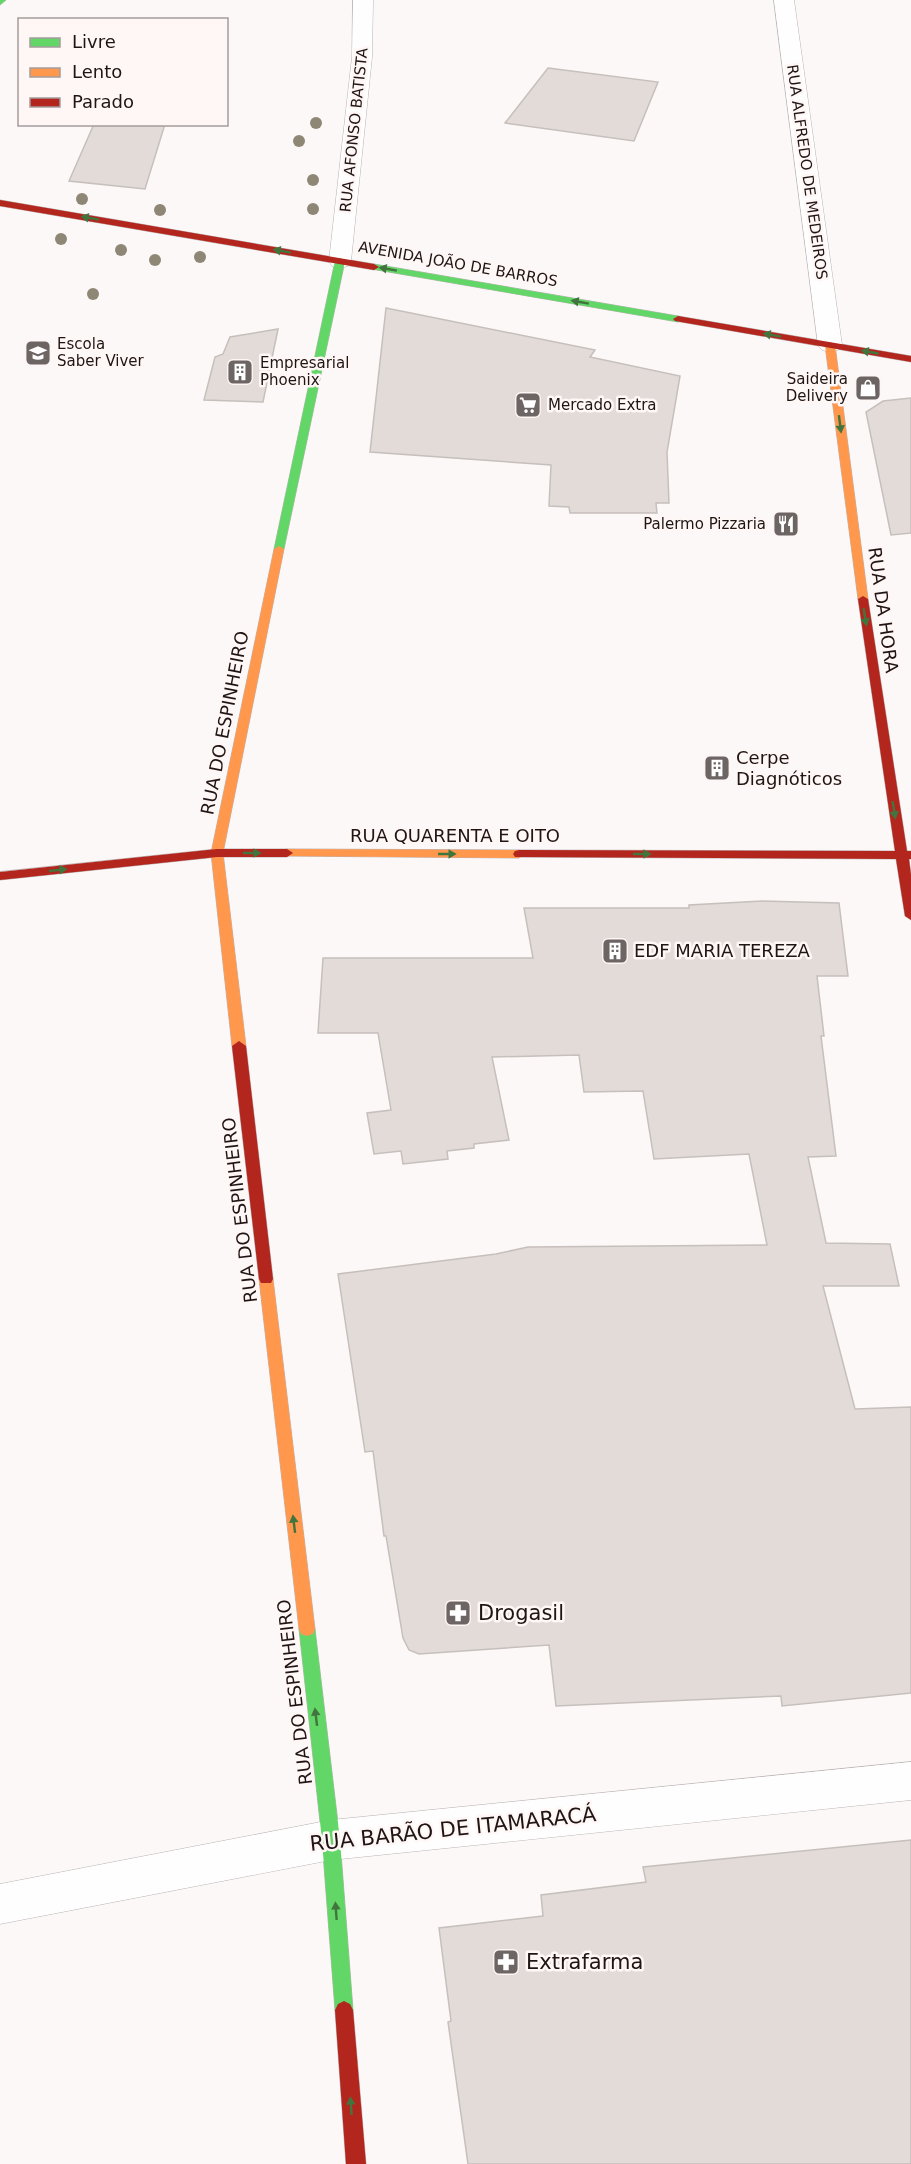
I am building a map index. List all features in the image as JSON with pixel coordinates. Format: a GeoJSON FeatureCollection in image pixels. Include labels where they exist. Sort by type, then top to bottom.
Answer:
{"type":"FeatureCollection","features":[{"type":"Feature","properties":{"kind":"street","name":"RUA AFONSO BATISTA"},"geometry":{"type":"LineString","coordinates":[[340,261],[362,57],[363,0]]}},
{"type":"Feature","properties":{"kind":"street","name":"RUA ALFREDO DE MEDEIROS"},"geometry":{"type":"LineString","coordinates":[[784,0],[830,345]]}},
{"type":"Feature","properties":{"kind":"street","name":"AVENIDA JOÃO DE BARROS"},"geometry":{"type":"LineString","coordinates":[[0,203],[911,359]]}},
{"type":"Feature","properties":{"kind":"street","name":"RUA DO ESPINHEIRO"},"geometry":{"type":"LineString","coordinates":[[340,261],[262,627],[217,853],[331,1840],[356,2164]]}},
{"type":"Feature","properties":{"kind":"street","name":"RUA DA HORA"},"geometry":{"type":"LineString","coordinates":[[830,345],[855,549],[906,855],[911,916]]}},
{"type":"Feature","properties":{"kind":"street","name":"RUA QUARENTA E OITO"},"geometry":{"type":"LineString","coordinates":[[0,876],[217,853],[906,855]]}},
{"type":"Feature","properties":{"kind":"street","name":"RUA BARÃO DE ITAMARACÁ"},"geometry":{"type":"LineString","coordinates":[[0,1904],[331,1840],[911,1781]]}},
{"type":"Feature","properties":{"kind":"building"},"geometry":{"type":"Polygon","coordinates":[[[548,68],[658,82],[634,141],[505,123],[548,68]]]}},
{"type":"Feature","properties":{"kind":"building"},"geometry":{"type":"Polygon","coordinates":[[[93,126],[164,126],[145,189],[69,181],[93,126]]]}},
{"type":"Feature","properties":{"kind":"building"},"geometry":{"type":"Polygon","coordinates":[[[386,308],[595,350],[590,357],[680,376],[667,452],[669,503],[656,503],[657,513],[570,513],[569,507],[549,506],[551,465],[370,452],[386,308]]]}},
{"type":"Feature","properties":{"kind":"building","name":"Empresarial Phoenix"},"geometry":{"type":"Polygon","coordinates":[[[278,329],[263,402],[204,400],[215,357],[223,354],[230,337],[278,329]]]}},
{"type":"Feature","properties":{"kind":"building"},"geometry":{"type":"Polygon","coordinates":[[[911,398],[911,533],[891,535],[866,412],[883,401],[911,398]]]}},
{"type":"Feature","properties":{"kind":"building"},"geometry":{"type":"Polygon","coordinates":[[[762,901],[839,903],[848,976],[817,976],[824,1036],[821,1036],[836,1156],[808,1157],[826,1243],[890,1244],[899,1286],[823,1286],[855,1409],[911,1407],[911,1693],[782,1706],[781,1696],[556,1706],[549,1645],[419,1654],[409,1650],[403,1638],[386,1536],[384,1536],[373,1451],[365,1452],[338,1274],[496,1254],[528,1247],[767,1245],[749,1154],[654,1159],[643,1091],[584,1092],[579,1055],[492,1057],[509,1140],[474,1144],[474,1148],[447,1151],[448,1159],[403,1164],[401,1151],[374,1154],[367,1113],[391,1110],[378,1033],[318,1033],[323,958],[533,958],[524,908],[689,908],[689,905],[762,901]]]}},
{"type":"Feature","properties":{"kind":"building"},"geometry":{"type":"Polygon","coordinates":[[[911,1840],[911,2164],[468,2164],[448,2022],[451,2021],[439,1928],[543,1916],[541,1895],[646,1882],[643,1867],[911,1840]]]}},
{"type":"Feature","properties":{"kind":"traffic: fast"},"geometry":{"type":"LineString","coordinates":[[279,549],[340,261]]}},
{"type":"Feature","properties":{"kind":"traffic: fast"},"geometry":{"type":"LineString","coordinates":[[374,267],[678,319]]}},
{"type":"Feature","properties":{"kind":"traffic: fast"},"geometry":{"type":"LineString","coordinates":[[307,1629],[331,1840],[344,2010]]}},
{"type":"Feature","properties":{"kind":"traffic: slow"},"geometry":{"type":"LineString","coordinates":[[830,345],[863,599]]}},
{"type":"Feature","properties":{"kind":"traffic: slow"},"geometry":{"type":"LineString","coordinates":[[239,1046],[217,853],[279,549]]}},
{"type":"Feature","properties":{"kind":"traffic: slow"},"geometry":{"type":"LineString","coordinates":[[287,853],[519,854]]}},
{"type":"Feature","properties":{"kind":"traffic: slow"},"geometry":{"type":"LineString","coordinates":[[266,1279],[307,1629]]}},
{"type":"Feature","properties":{"kind":"traffic: jam"},"geometry":{"type":"LineString","coordinates":[[0,203],[374,267]]}},
{"type":"Feature","properties":{"kind":"traffic: jam"},"geometry":{"type":"LineString","coordinates":[[678,319],[911,359]]}},
{"type":"Feature","properties":{"kind":"traffic: jam"},"geometry":{"type":"LineString","coordinates":[[863,599],[911,916]]}},
{"type":"Feature","properties":{"kind":"traffic: jam"},"geometry":{"type":"LineString","coordinates":[[0,876],[217,853],[287,853]]}},
{"type":"Feature","properties":{"kind":"traffic: jam"},"geometry":{"type":"LineString","coordinates":[[519,854],[911,855]]}},
{"type":"Feature","properties":{"kind":"traffic: jam"},"geometry":{"type":"LineString","coordinates":[[239,1046],[266,1279]]}},
{"type":"Feature","properties":{"kind":"traffic: jam"},"geometry":{"type":"LineString","coordinates":[[344,2010],[356,2164]]}},
{"type":"Feature","properties":{"kind":"place","name":"Escola Saber Viver"},"geometry":{"type":"Point","coordinates":[38,353]}},
{"type":"Feature","properties":{"kind":"place","name":"Empresarial Phoenix"},"geometry":{"type":"Point","coordinates":[240,372]}},
{"type":"Feature","properties":{"kind":"place","name":"Saideira Delivery"},"geometry":{"type":"Point","coordinates":[868,388]}},
{"type":"Feature","properties":{"kind":"place","name":"Mercado Extra"},"geometry":{"type":"Point","coordinates":[528,405]}},
{"type":"Feature","properties":{"kind":"place","name":"Palermo Pizzaria"},"geometry":{"type":"Point","coordinates":[786,524]}},
{"type":"Feature","properties":{"kind":"place","name":"Cerpe Diagnóticos"},"geometry":{"type":"Point","coordinates":[717,768]}},
{"type":"Feature","properties":{"kind":"place","name":"EDF MARIA TEREZA"},"geometry":{"type":"Point","coordinates":[615,951]}},
{"type":"Feature","properties":{"kind":"place","name":"Drogasil"},"geometry":{"type":"Point","coordinates":[458,1613]}},
{"type":"Feature","properties":{"kind":"place","name":"Extrafarma"},"geometry":{"type":"Point","coordinates":[506,1962]}}]}
